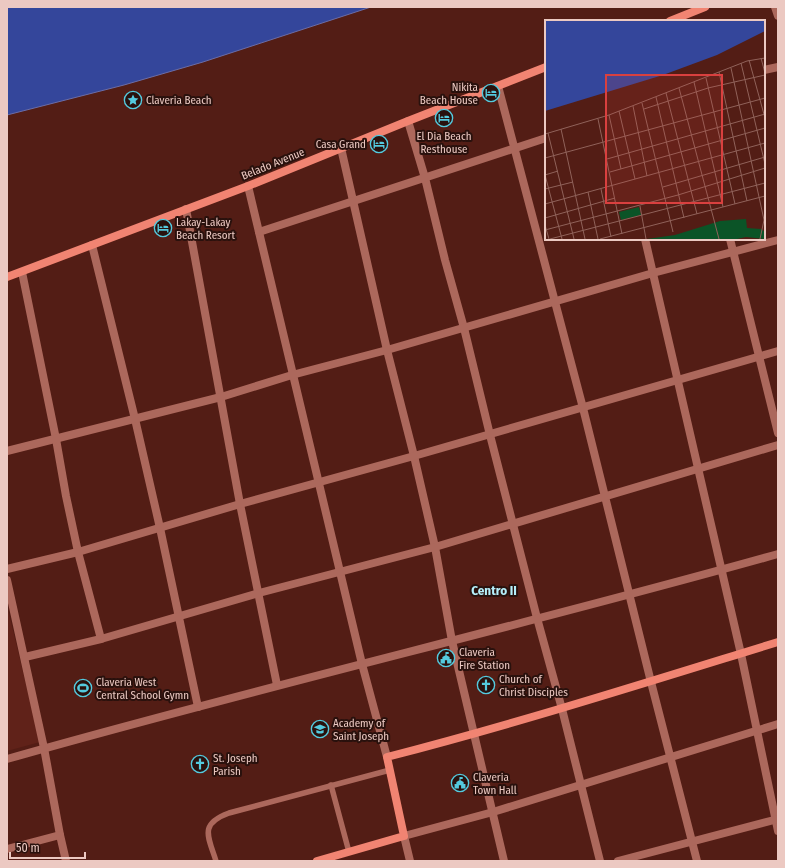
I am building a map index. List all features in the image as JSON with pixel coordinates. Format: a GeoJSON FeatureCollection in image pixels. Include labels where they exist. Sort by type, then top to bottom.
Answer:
{"type":"FeatureCollection","features":[{"type":"Feature","properties":{"kind":"street"},"geometry":{"type":"LineString","coordinates":[[679,19],[705,7]]}},
{"type":"Feature","properties":{"kind":"street"},"geometry":{"type":"LineString","coordinates":[[775,7],[778,16]]}},
{"type":"Feature","properties":{"kind":"street","name":"Belado Avenue"},"geometry":{"type":"LineString","coordinates":[[7,277],[248,186],[545,67]]}},
{"type":"Feature","properties":{"kind":"street"},"geometry":{"type":"LineString","coordinates":[[765,70],[778,67]]}},
{"type":"Feature","properties":{"kind":"street"},"geometry":{"type":"LineString","coordinates":[[498,86],[606,496],[629,594],[697,861]]}},
{"type":"Feature","properties":{"kind":"street"},"geometry":{"type":"LineString","coordinates":[[408,121],[425,178],[445,260],[464,328],[490,435],[582,786],[600,861]]}},
{"type":"Feature","properties":{"kind":"street"},"geometry":{"type":"LineString","coordinates":[[259,232],[545,138]]}},
{"type":"Feature","properties":{"kind":"street"},"geometry":{"type":"LineString","coordinates":[[341,148],[387,350],[435,547],[452,641],[504,861]]}},
{"type":"Feature","properties":{"kind":"street"},"geometry":{"type":"LineString","coordinates":[[248,186],[362,664],[387,757],[410,861]]}},
{"type":"Feature","properties":{"kind":"street"},"geometry":{"type":"LineString","coordinates":[[186,210],[240,504],[277,685]]}},
{"type":"Feature","properties":{"kind":"street"},"geometry":{"type":"LineString","coordinates":[[645,240],[741,654],[777,819],[778,831]]}},
{"type":"Feature","properties":{"kind":"street"},"geometry":{"type":"LineString","coordinates":[[730,240],[778,433]]}},
{"type":"Feature","properties":{"kind":"street"},"geometry":{"type":"LineString","coordinates":[[7,451],[56,440],[221,397],[292,375],[387,350],[654,273],[778,240]]}},
{"type":"Feature","properties":{"kind":"street"},"geometry":{"type":"LineString","coordinates":[[92,245],[135,419],[198,707]]}},
{"type":"Feature","properties":{"kind":"street"},"geometry":{"type":"LineString","coordinates":[[22,272],[78,552],[101,639]]}},
{"type":"Feature","properties":{"kind":"street"},"geometry":{"type":"LineString","coordinates":[[7,569],[78,552],[240,504],[490,435],[778,351]]}},
{"type":"Feature","properties":{"kind":"street"},"geometry":{"type":"LineString","coordinates":[[25,657],[101,639],[259,593],[435,547],[778,445]]}},
{"type":"Feature","properties":{"kind":"street"},"geometry":{"type":"LineString","coordinates":[[7,759],[277,685],[452,641],[778,554]]}},
{"type":"Feature","properties":{"kind":"street"},"geometry":{"type":"LineString","coordinates":[[7,580],[25,657],[66,861]]}},
{"type":"Feature","properties":{"kind":"street"},"geometry":{"type":"LineString","coordinates":[[387,757],[474,735],[778,642]]}},
{"type":"Feature","properties":{"kind":"street"},"geometry":{"type":"LineString","coordinates":[[317,861],[582,786],[778,724]]}},
{"type":"Feature","properties":{"kind":"street"},"geometry":{"type":"LineString","coordinates":[[618,861],[777,819]]}},
{"type":"Feature","properties":{"kind":"street"},"geometry":{"type":"LineString","coordinates":[[7,850],[60,835]]}},
{"type":"Feature","properties":{"kind":"lane"},"geometry":{"type":"LineString","coordinates":[[216,861],[208,831],[209,825],[218,817],[390,770]]}},
{"type":"Feature","properties":{"kind":"lane"},"geometry":{"type":"LineString","coordinates":[[331,785],[349,852]]}},
{"type":"Feature","properties":{"kind":"shaded area"},"geometry":{"type":"Polygon","coordinates":[[[7,606],[40,742],[7,751],[7,606]]]}},
{"type":"Feature","properties":{"kind":"water"},"geometry":{"type":"Polygon","coordinates":[[[7,7],[371,7],[203,62],[124,85],[7,115],[7,7]]]}},
{"type":"Feature","properties":{"kind":"place","name":"Nikita Beach House"},"geometry":{"type":"Point","coordinates":[491,93]}},
{"type":"Feature","properties":{"kind":"place","name":"Claveria Beach"},"geometry":{"type":"Point","coordinates":[133,100]}},
{"type":"Feature","properties":{"kind":"place","name":"El Dia Beach Resthouse"},"geometry":{"type":"Point","coordinates":[444,118]}},
{"type":"Feature","properties":{"kind":"place","name":"Casa Grand"},"geometry":{"type":"Point","coordinates":[379,144]}},
{"type":"Feature","properties":{"kind":"place","name":"Lakay-Lakay Beach Resort"},"geometry":{"type":"Point","coordinates":[163,228]}},
{"type":"Feature","properties":{"kind":"place","name":"Claveria Fire Station"},"geometry":{"type":"Point","coordinates":[446,658]}},
{"type":"Feature","properties":{"kind":"place","name":"Church of Christ Disciples"},"geometry":{"type":"Point","coordinates":[486,685]}},
{"type":"Feature","properties":{"kind":"place","name":"Claveria West Central School Gymn"},"geometry":{"type":"Point","coordinates":[83,688]}},
{"type":"Feature","properties":{"kind":"place","name":"Academy of Saint Joseph"},"geometry":{"type":"Point","coordinates":[320,729]}},
{"type":"Feature","properties":{"kind":"place","name":"St. Joseph Parish"},"geometry":{"type":"Point","coordinates":[200,764]}},
{"type":"Feature","properties":{"kind":"place","name":"Claveria Town Hall"},"geometry":{"type":"Point","coordinates":[460,783]}},
{"type":"Feature","properties":{"kind":"district","name":"Centro II"},"geometry":{"type":"Point","coordinates":[494,590]}}]}
